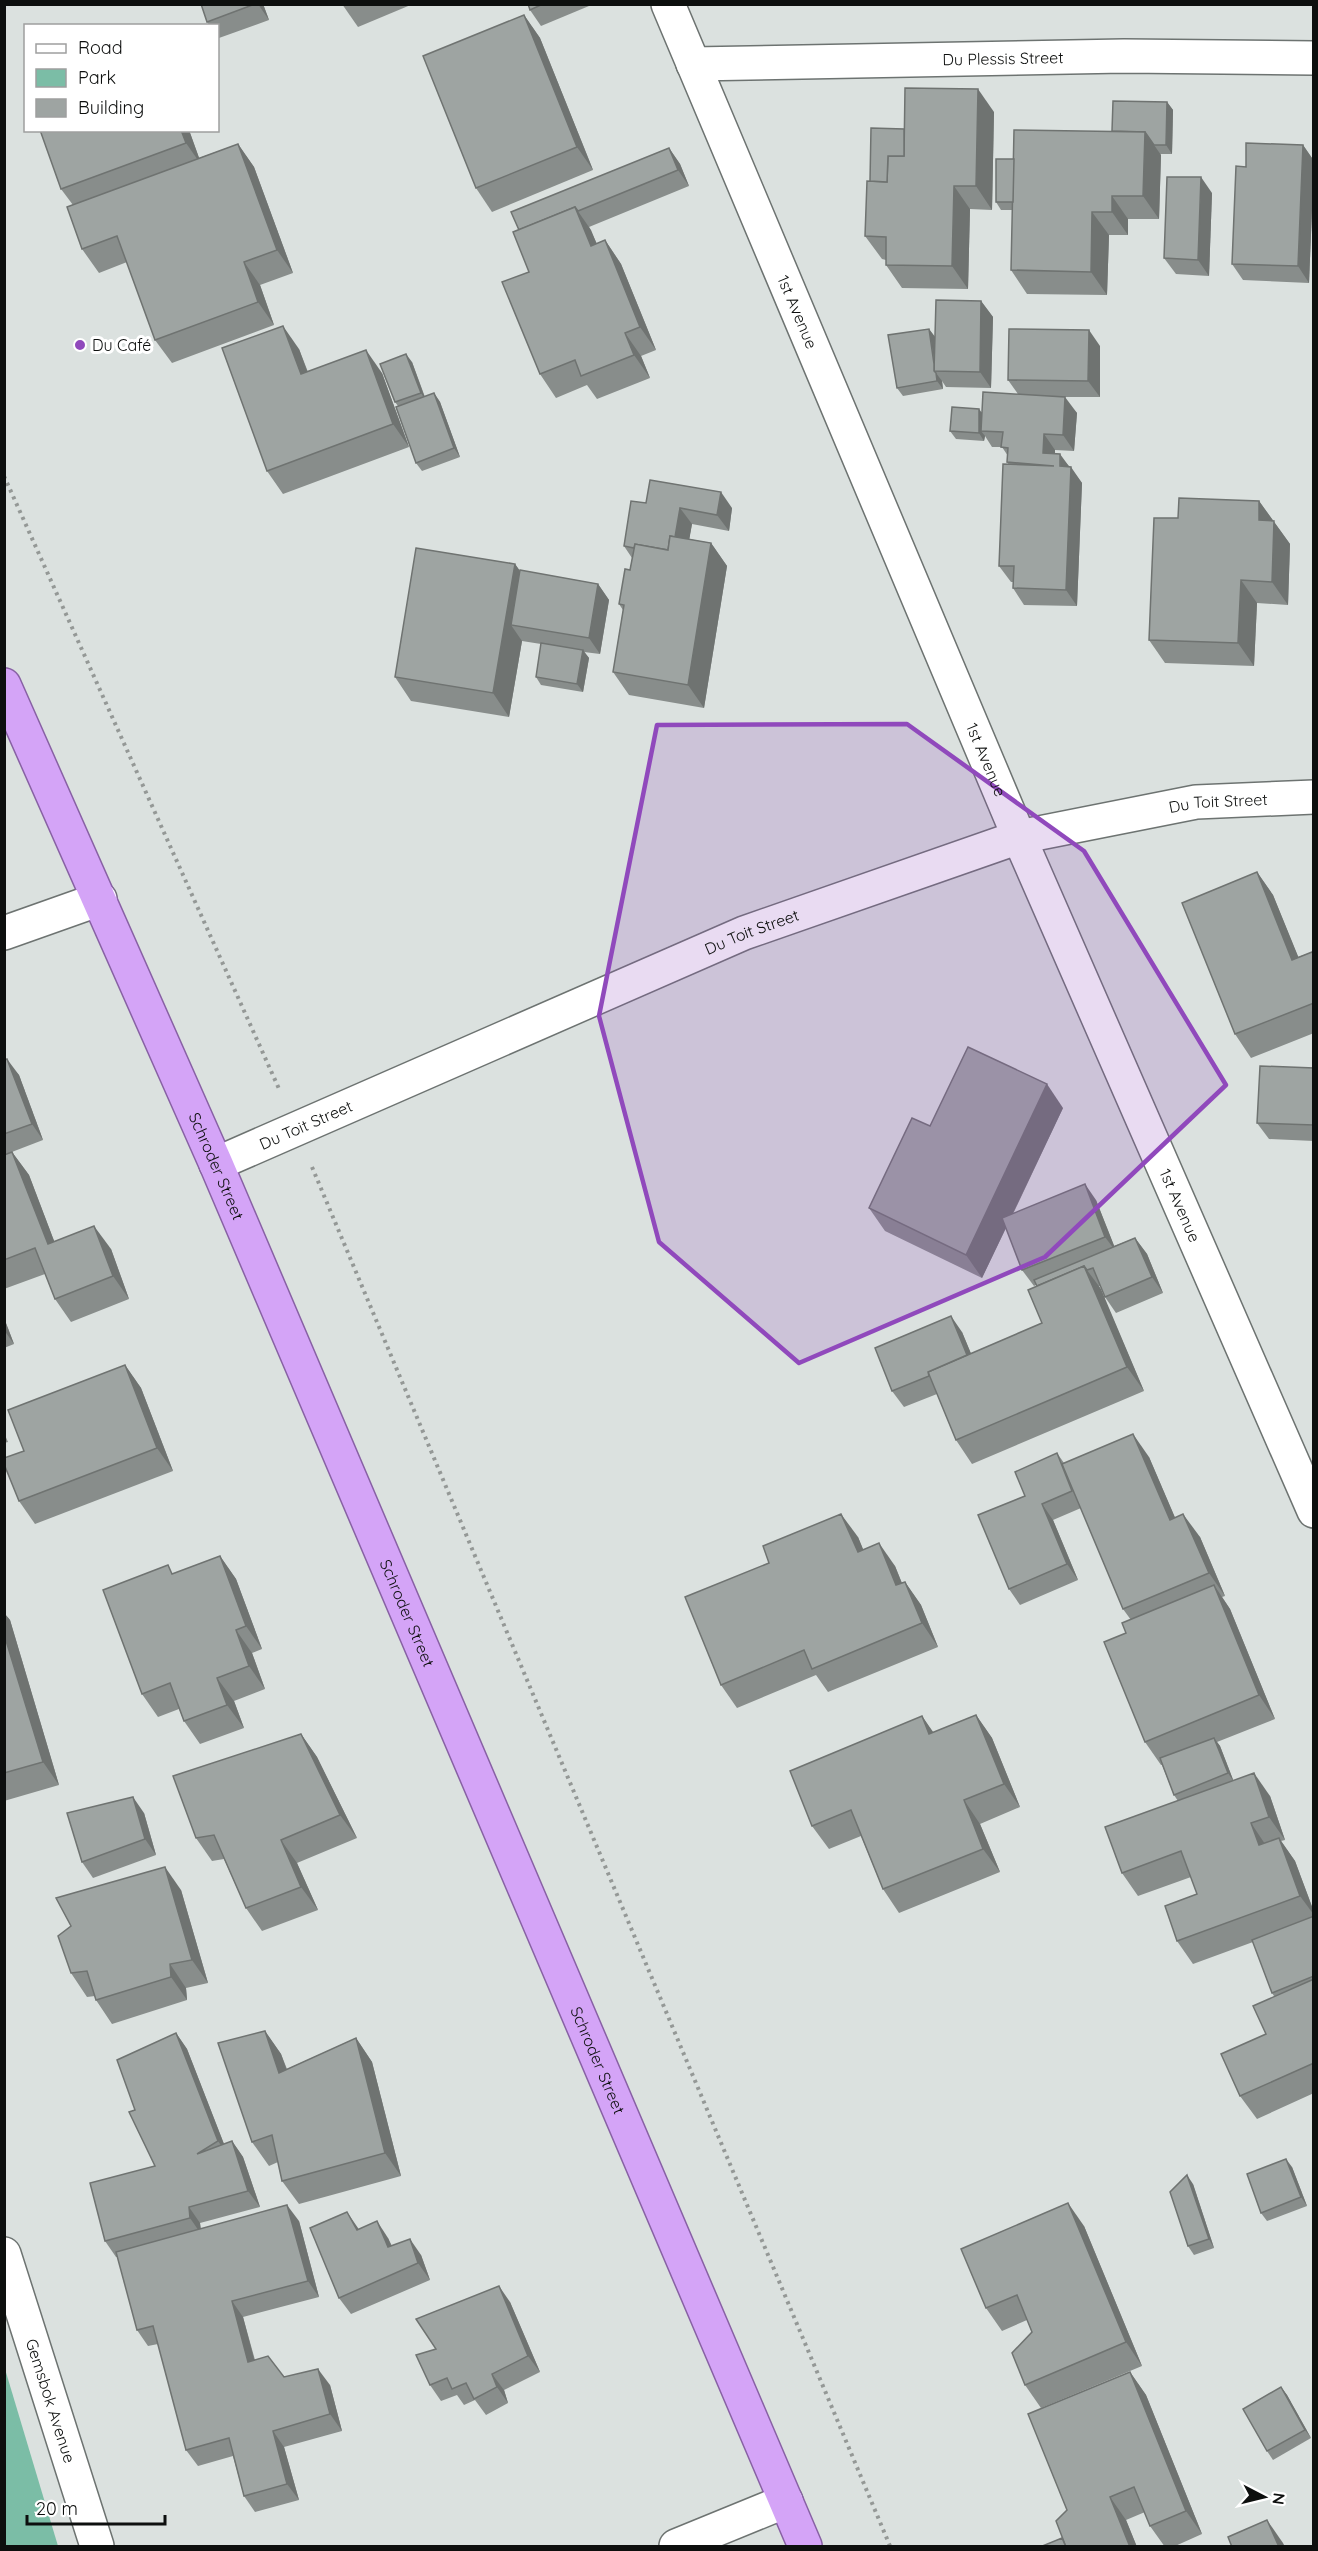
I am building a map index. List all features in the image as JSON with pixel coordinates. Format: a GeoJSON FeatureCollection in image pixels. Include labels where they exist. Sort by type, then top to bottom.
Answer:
{"type":"FeatureCollection","features":[{"type":"Feature","properties":{"kind":"highway","name":"Schroder Street"},"geometry":{"type":"LineString","coordinates":[[4,685],[216,1164],[805,2547]]}},
{"type":"Feature","properties":{"kind":"street","name":"1st Avenue"},"geometry":{"type":"LineString","coordinates":[[668,4],[1019,837],[1312,1506]]}},
{"type":"Feature","properties":{"kind":"street","name":"Du Plessis Street"},"geometry":{"type":"LineString","coordinates":[[693,64],[1124,57],[1314,58]]}},
{"type":"Feature","properties":{"kind":"street","name":"Du Toit Street"},"geometry":{"type":"LineString","coordinates":[[216,1164],[744,933],[1019,837],[1196,802],[1314,797]]}},
{"type":"Feature","properties":{"kind":"street"},"geometry":{"type":"LineString","coordinates":[[4,933],[100,899]]}},
{"type":"Feature","properties":{"kind":"street","name":"Gemsbok Avenue"},"geometry":{"type":"LineString","coordinates":[[4,2254],[98,2547]]}},
{"type":"Feature","properties":{"kind":"street"},"geometry":{"type":"LineString","coordinates":[[676,2547],[786,2501]]}},
{"type":"Feature","properties":{"kind":"path"},"geometry":{"type":"LineString","coordinates":[[4,476],[297,1130],[890,2547]]}},
{"type":"Feature","properties":{"kind":"highlighted area"},"geometry":{"type":"Polygon","coordinates":[[[907,724],[1084,851],[1226,1085],[1045,1257],[799,1363],[659,1242],[599,1016],[657,725],[907,724]]]}},
{"type":"Feature","properties":{"kind":"green space"},"geometry":{"type":"Polygon","coordinates":[[[5,2369],[58,2546],[5,2546],[5,2369]]]}},
{"type":"Feature","properties":{"kind":"building"},"geometry":{"type":"Polygon","coordinates":[[[201,4],[255,4],[207,22],[201,4]]]}},
{"type":"Feature","properties":{"kind":"building"},"geometry":{"type":"Polygon","coordinates":[[[528,4],[543,4],[530,10],[528,4]]]}},
{"type":"Feature","properties":{"kind":"building"},"geometry":{"type":"Polygon","coordinates":[[[524,15],[577,147],[476,188],[423,56],[524,15]]]}},
{"type":"Feature","properties":{"kind":"building"},"geometry":{"type":"Polygon","coordinates":[[[905,88],[978,89],[976,186],[954,186],[952,266],[886,265],[886,237],[865,236],[867,181],[887,182],[888,156],[904,156],[905,88]]]}},
{"type":"Feature","properties":{"kind":"building"},"geometry":{"type":"Polygon","coordinates":[[[1113,101],[1167,102],[1166,145],[1154,145],[1145,132],[1112,131],[1113,101]]]}},
{"type":"Feature","properties":{"kind":"building"},"geometry":{"type":"Polygon","coordinates":[[[871,128],[904,129],[904,156],[888,156],[887,182],[870,181],[871,128]]]}},
{"type":"Feature","properties":{"kind":"building"},"geometry":{"type":"Polygon","coordinates":[[[1014,130],[1145,132],[1143,196],[1112,196],[1112,212],[1092,212],[1091,272],[1011,270],[1014,130]]]}},
{"type":"Feature","properties":{"kind":"building"},"geometry":{"type":"Polygon","coordinates":[[[41,132],[182,132],[186,143],[61,189],[41,132]]]}},
{"type":"Feature","properties":{"kind":"building"},"geometry":{"type":"Polygon","coordinates":[[[1246,143],[1303,145],[1298,266],[1232,264],[1236,166],[1246,167],[1246,143]]]}},
{"type":"Feature","properties":{"kind":"building"},"geometry":{"type":"Polygon","coordinates":[[[238,144],[277,250],[244,262],[258,302],[155,340],[117,236],[82,249],[67,207],[238,144]]]}},
{"type":"Feature","properties":{"kind":"building"},"geometry":{"type":"Polygon","coordinates":[[[669,148],[678,170],[578,211],[575,207],[519,230],[511,212],[669,148]]]}},
{"type":"Feature","properties":{"kind":"building"},"geometry":{"type":"Polygon","coordinates":[[[996,159],[1014,159],[1013,202],[996,202],[996,159]]]}},
{"type":"Feature","properties":{"kind":"building"},"geometry":{"type":"Polygon","coordinates":[[[1167,177],[1201,177],[1198,260],[1164,258],[1167,177]]]}},
{"type":"Feature","properties":{"kind":"building"},"geometry":{"type":"Polygon","coordinates":[[[575,207],[591,246],[605,240],[640,327],[625,333],[634,355],[581,376],[575,360],[540,374],[502,282],[529,272],[513,232],[575,207]]]}},
{"type":"Feature","properties":{"kind":"building"},"geometry":{"type":"Polygon","coordinates":[[[936,300],[981,301],[980,372],[934,371],[936,300]]]}},
{"type":"Feature","properties":{"kind":"building"},"geometry":{"type":"Polygon","coordinates":[[[283,326],[301,374],[366,350],[393,424],[267,471],[222,348],[283,326]]]}},
{"type":"Feature","properties":{"kind":"building"},"geometry":{"type":"Polygon","coordinates":[[[929,329],[937,381],[897,388],[888,335],[929,329]]]}},
{"type":"Feature","properties":{"kind":"building"},"geometry":{"type":"Polygon","coordinates":[[[1009,329],[1089,330],[1088,381],[1008,380],[1009,329]]]}},
{"type":"Feature","properties":{"kind":"building"},"geometry":{"type":"Polygon","coordinates":[[[406,354],[421,393],[395,402],[380,364],[406,354]]]}},
{"type":"Feature","properties":{"kind":"building"},"geometry":{"type":"Polygon","coordinates":[[[983,392],[1065,397],[1063,435],[1044,434],[1043,453],[1060,454],[1060,466],[1071,467],[1066,590],[1013,588],[1014,566],[999,566],[1003,464],[1054,466],[1007,462],[1008,448],[1001,447],[1003,432],[981,431],[983,392]]]}},
{"type":"Feature","properties":{"kind":"building"},"geometry":{"type":"Polygon","coordinates":[[[434,393],[454,448],[416,463],[396,407],[434,393]]]}},
{"type":"Feature","properties":{"kind":"building"},"geometry":{"type":"Polygon","coordinates":[[[952,407],[979,409],[979,433],[950,431],[952,407]]]}},
{"type":"Feature","properties":{"kind":"building"},"geometry":{"type":"Polygon","coordinates":[[[650,480],[721,492],[717,515],[680,508],[675,537],[670,536],[668,550],[635,544],[634,548],[624,546],[631,501],[646,503],[650,480]]]}},
{"type":"Feature","properties":{"kind":"building"},"geometry":{"type":"Polygon","coordinates":[[[1179,498],[1259,501],[1259,520],[1274,521],[1272,582],[1241,580],[1238,643],[1149,640],[1154,518],[1178,518],[1179,498]]]}},
{"type":"Feature","properties":{"kind":"building"},"geometry":{"type":"Polygon","coordinates":[[[670,536],[711,543],[688,685],[613,672],[624,605],[619,604],[625,569],[630,570],[635,544],[668,550],[670,536]]]}},
{"type":"Feature","properties":{"kind":"building"},"geometry":{"type":"Polygon","coordinates":[[[416,548],[515,564],[493,693],[395,677],[416,548]]]}},
{"type":"Feature","properties":{"kind":"building"},"geometry":{"type":"Polygon","coordinates":[[[520,570],[598,584],[589,638],[511,625],[520,570]]]}},
{"type":"Feature","properties":{"kind":"building"},"geometry":{"type":"Polygon","coordinates":[[[541,643],[583,650],[577,684],[536,677],[541,643]]]}},
{"type":"Feature","properties":{"kind":"building"},"geometry":{"type":"Polygon","coordinates":[[[1257,872],[1292,960],[1312,952],[1314,956],[1314,1003],[1235,1034],[1182,903],[1257,872]]]}},
{"type":"Feature","properties":{"kind":"building"},"geometry":{"type":"Polygon","coordinates":[[[968,1047],[1047,1084],[966,1255],[869,1208],[912,1118],[930,1126],[968,1047]]]}},
{"type":"Feature","properties":{"kind":"building"},"geometry":{"type":"Polygon","coordinates":[[[7,1059],[32,1124],[4,1134],[4,1060],[7,1059]]]}},
{"type":"Feature","properties":{"kind":"building"},"geometry":{"type":"Polygon","coordinates":[[[1260,1066],[1314,1068],[1314,1125],[1257,1123],[1260,1066]]]}},
{"type":"Feature","properties":{"kind":"building"},"geometry":{"type":"Polygon","coordinates":[[[12,1152],[48,1244],[94,1226],[113,1276],[55,1299],[35,1248],[4,1260],[4,1155],[12,1152]]]}},
{"type":"Feature","properties":{"kind":"building"},"geometry":{"type":"Polygon","coordinates":[[[1085,1184],[1105,1237],[1022,1270],[1002,1218],[1085,1184]]]}},
{"type":"Feature","properties":{"kind":"building"},"geometry":{"type":"Polygon","coordinates":[[[1135,1238],[1152,1277],[1105,1297],[1093,1268],[1087,1270],[1084,1266],[1037,1286],[1034,1280],[1135,1238]]]}},
{"type":"Feature","properties":{"kind":"building"},"geometry":{"type":"Polygon","coordinates":[[[1084,1266],[1127,1367],[956,1440],[928,1372],[1042,1323],[1028,1290],[1084,1266]]]}},
{"type":"Feature","properties":{"kind":"building"},"geometry":{"type":"Polygon","coordinates":[[[951,1316],[967,1355],[928,1372],[929,1376],[892,1391],[875,1348],[951,1316]]]}},
{"type":"Feature","properties":{"kind":"building"},"geometry":{"type":"Polygon","coordinates":[[[125,1365],[157,1448],[19,1501],[4,1464],[4,1458],[24,1451],[8,1410],[125,1365]]]}},
{"type":"Feature","properties":{"kind":"building"},"geometry":{"type":"Polygon","coordinates":[[[1133,1434],[1170,1520],[1183,1514],[1209,1573],[1123,1609],[1062,1464],[1133,1434]]]}},
{"type":"Feature","properties":{"kind":"building"},"geometry":{"type":"Polygon","coordinates":[[[1057,1453],[1072,1491],[1042,1504],[1067,1564],[1009,1589],[978,1515],[1025,1496],[1015,1472],[1057,1453]]]}},
{"type":"Feature","properties":{"kind":"building"},"geometry":{"type":"Polygon","coordinates":[[[841,1514],[858,1552],[879,1543],[896,1585],[905,1582],[922,1623],[812,1669],[804,1650],[721,1685],[685,1597],[769,1563],[763,1546],[841,1514]]]}},
{"type":"Feature","properties":{"kind":"building"},"geometry":{"type":"Polygon","coordinates":[[[220,1556],[246,1626],[236,1630],[249,1666],[217,1678],[227,1705],[184,1721],[170,1683],[142,1694],[103,1590],[168,1565],[172,1574],[220,1556]]]}},
{"type":"Feature","properties":{"kind":"building"},"geometry":{"type":"Polygon","coordinates":[[[1214,1585],[1259,1695],[1145,1742],[1104,1642],[1126,1633],[1122,1623],[1214,1585]]]}},
{"type":"Feature","properties":{"kind":"building"},"geometry":{"type":"Polygon","coordinates":[[[4,1634],[43,1762],[4,1773],[4,1634]]]}},
{"type":"Feature","properties":{"kind":"building"},"geometry":{"type":"Polygon","coordinates":[[[976,1715],[1004,1784],[964,1800],[983,1849],[883,1889],[851,1810],[812,1826],[790,1771],[922,1716],[929,1734],[976,1715]]]}},
{"type":"Feature","properties":{"kind":"building"},"geometry":{"type":"Polygon","coordinates":[[[301,1734],[340,1815],[281,1840],[301,1887],[246,1908],[214,1835],[196,1838],[173,1776],[301,1734]]]}},
{"type":"Feature","properties":{"kind":"building"},"geometry":{"type":"Polygon","coordinates":[[[1214,1738],[1228,1773],[1174,1795],[1160,1758],[1214,1738]]]}},
{"type":"Feature","properties":{"kind":"building"},"geometry":{"type":"Polygon","coordinates":[[[1254,1773],[1269,1817],[1251,1823],[1259,1845],[1279,1838],[1300,1896],[1177,1941],[1165,1906],[1197,1894],[1181,1851],[1122,1873],[1105,1827],[1254,1773]]]}},
{"type":"Feature","properties":{"kind":"building"},"geometry":{"type":"Polygon","coordinates":[[[133,1797],[145,1839],[82,1862],[67,1813],[133,1797]]]}},
{"type":"Feature","properties":{"kind":"building"},"geometry":{"type":"Polygon","coordinates":[[[165,1867],[192,1960],[170,1964],[171,1977],[96,2000],[87,1971],[71,1973],[58,1936],[71,1926],[56,1898],[165,1867]]]}},
{"type":"Feature","properties":{"kind":"building"},"geometry":{"type":"Polygon","coordinates":[[[1314,1916],[1314,1976],[1272,1993],[1252,1940],[1314,1916]]]}},
{"type":"Feature","properties":{"kind":"building"},"geometry":{"type":"Polygon","coordinates":[[[1314,1979],[1314,2063],[1240,2096],[1221,2054],[1266,2034],[1253,2006],[1314,1979]]]}},
{"type":"Feature","properties":{"kind":"building"},"geometry":{"type":"Polygon","coordinates":[[[265,2031],[279,2073],[356,2038],[385,2153],[282,2181],[272,2135],[252,2142],[218,2043],[265,2031]]]}},
{"type":"Feature","properties":{"kind":"building"},"geometry":{"type":"Polygon","coordinates":[[[176,2033],[218,2141],[197,2154],[232,2141],[248,2191],[189,2207],[190,2218],[105,2241],[90,2183],[155,2166],[129,2112],[135,2110],[117,2060],[176,2033]]]}},
{"type":"Feature","properties":{"kind":"building"},"geometry":{"type":"Polygon","coordinates":[[[1286,2159],[1301,2197],[1261,2213],[1247,2174],[1286,2159]]]}},
{"type":"Feature","properties":{"kind":"building"},"geometry":{"type":"Polygon","coordinates":[[[1187,2175],[1209,2239],[1188,2246],[1170,2192],[1187,2175]]]}},
{"type":"Feature","properties":{"kind":"building"},"geometry":{"type":"Polygon","coordinates":[[[1068,2203],[1126,2342],[1025,2385],[1012,2353],[1032,2332],[1017,2295],[986,2308],[961,2249],[1068,2203]]]}},
{"type":"Feature","properties":{"kind":"building"},"geometry":{"type":"Polygon","coordinates":[[[287,2205],[308,2281],[232,2301],[248,2362],[268,2356],[284,2377],[318,2369],[330,2414],[273,2431],[287,2484],[244,2496],[229,2438],[186,2450],[153,2326],[137,2330],[116,2252],[287,2205]]]}},
{"type":"Feature","properties":{"kind":"building"},"geometry":{"type":"Polygon","coordinates":[[[347,2212],[357,2230],[377,2221],[388,2247],[410,2239],[418,2263],[339,2298],[310,2228],[347,2212]]]}},
{"type":"Feature","properties":{"kind":"building"},"geometry":{"type":"Polygon","coordinates":[[[499,2286],[528,2356],[492,2374],[497,2387],[474,2399],[466,2383],[452,2389],[447,2378],[430,2385],[416,2355],[436,2349],[416,2319],[499,2286]]]}},
{"type":"Feature","properties":{"kind":"building"},"geometry":{"type":"Polygon","coordinates":[[[1130,2372],[1186,2511],[1150,2526],[1134,2487],[1110,2497],[1130,2547],[1066,2547],[1056,2521],[1067,2510],[1028,2414],[1130,2372]]]}},
{"type":"Feature","properties":{"kind":"building"},"geometry":{"type":"Polygon","coordinates":[[[1281,2387],[1305,2430],[1267,2451],[1243,2409],[1281,2387]]]}},
{"type":"Feature","properties":{"kind":"building"},"geometry":{"type":"Polygon","coordinates":[[[1267,2520],[1279,2547],[1232,2547],[1228,2537],[1267,2520]]]}},
{"type":"Feature","properties":{"kind":"building"},"geometry":{"type":"Polygon","coordinates":[[[1062,2538],[1066,2547],[1040,2547],[1062,2538]]]}},
{"type":"Feature","properties":{"kind":"place","name":"Du Café"},"geometry":{"type":"Point","coordinates":[80,345]}}]}
